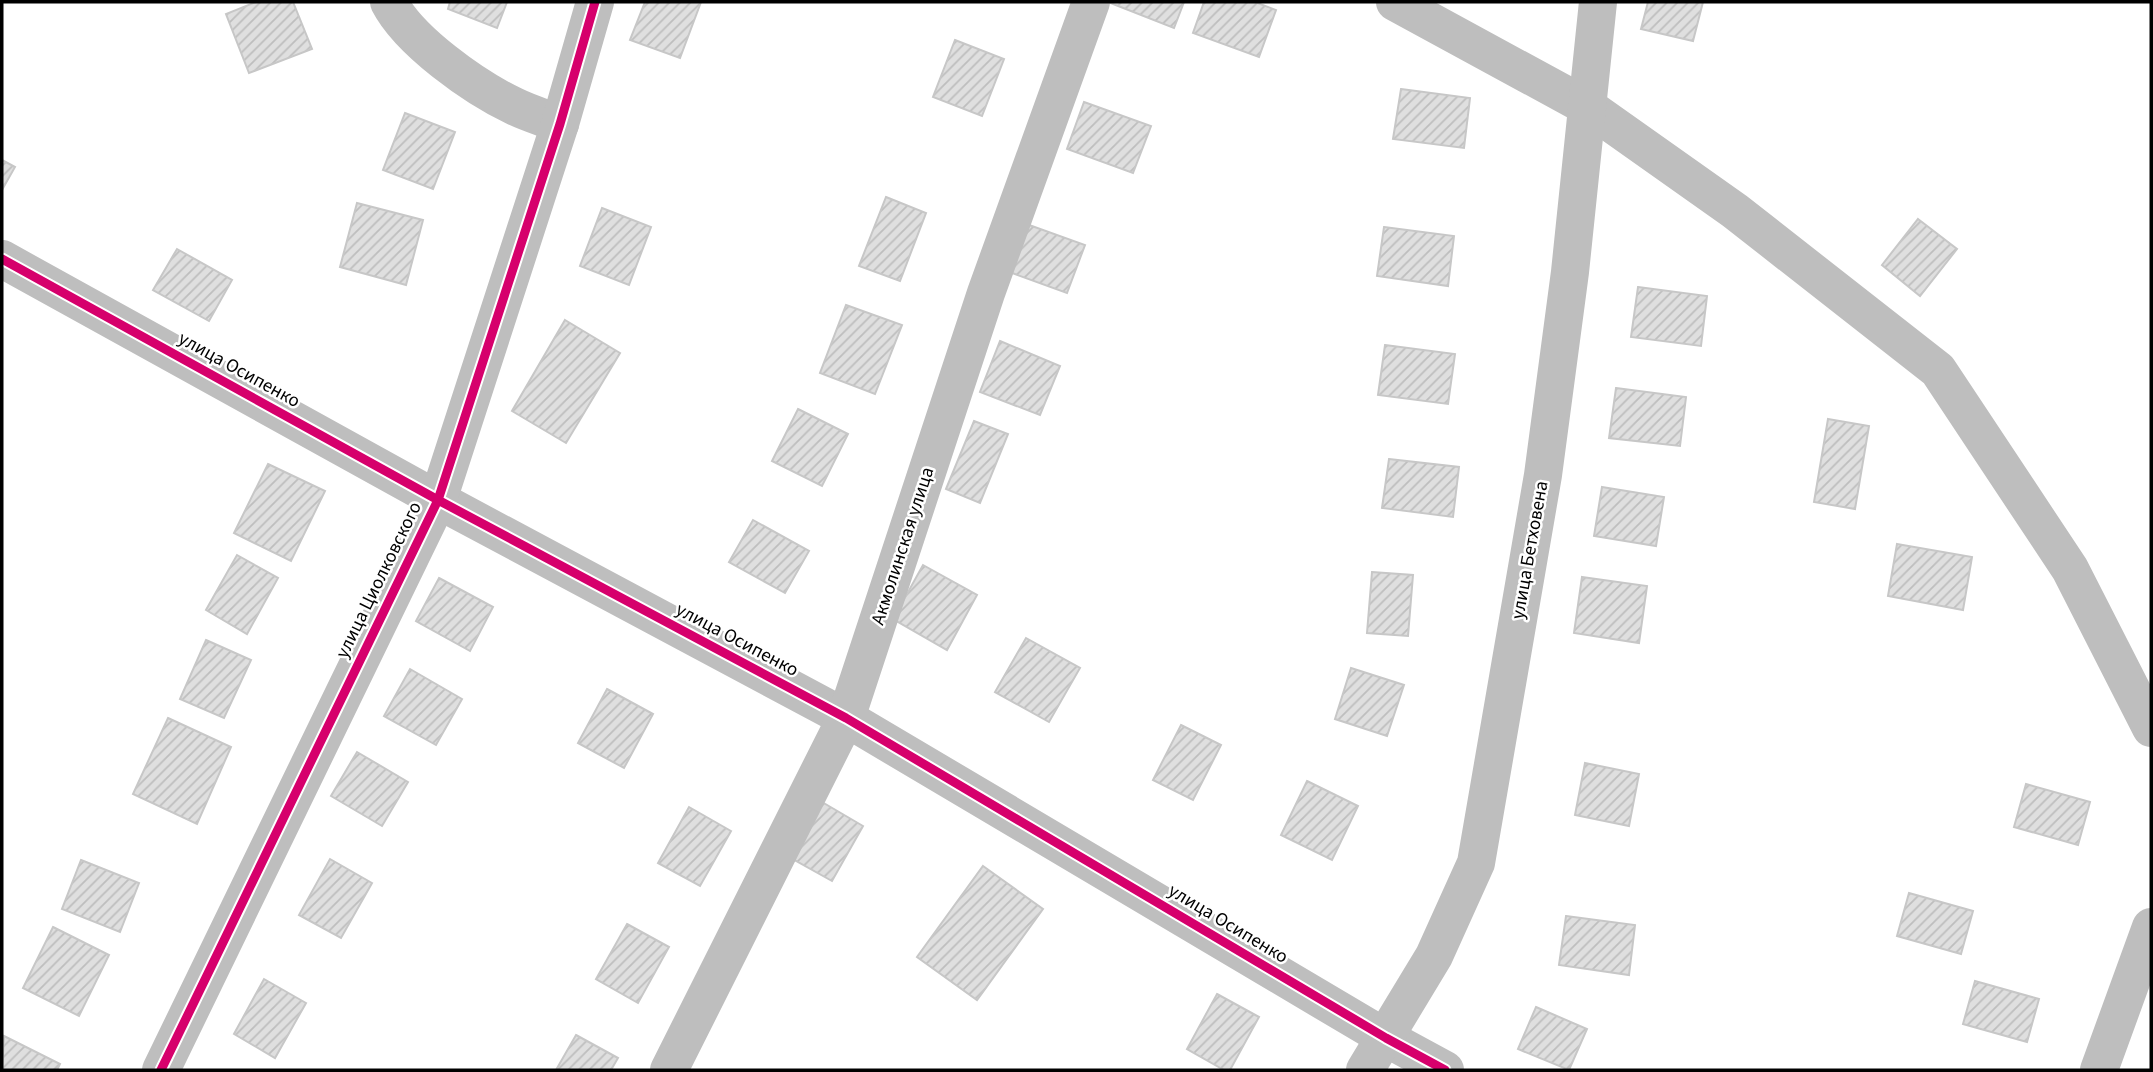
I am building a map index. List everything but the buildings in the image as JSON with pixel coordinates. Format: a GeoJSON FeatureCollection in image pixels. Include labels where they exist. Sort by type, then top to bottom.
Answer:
{"type":"FeatureCollection","features":[{"type":"Feature","properties":{"kind":"street"},"geometry":{"type":"LineString","coordinates":[[389,2],[395,13],[427,49],[445,62],[513,106],[560,124]]}},
{"type":"Feature","properties":{"kind":"street","name":"улица Циолковского"},"geometry":{"type":"LineString","coordinates":[[161,1070],[438,499],[560,124],[595,2]]}},
{"type":"Feature","properties":{"kind":"street","name":"Акмолинская улица"},"geometry":{"type":"LineString","coordinates":[[669,1070],[846,718],[985,293],[1091,2]]}},
{"type":"Feature","properties":{"kind":"street"},"geometry":{"type":"LineString","coordinates":[[1395,2],[1588,107],[1735,211],[1938,370],[2070,569],[2151,727]]}},
{"type":"Feature","properties":{"kind":"street","name":"улица Бетховена"},"geometry":{"type":"LineString","coordinates":[[1366,1070],[1434,956],[1476,863],[1543,475],[1570,272],[1598,2]]}},
{"type":"Feature","properties":{"kind":"street","name":"улица Осипенко"},"geometry":{"type":"LineString","coordinates":[[2,260],[438,499],[846,718],[1445,1070]]}},
{"type":"Feature","properties":{"kind":"street"},"geometry":{"type":"LineString","coordinates":[[2099,1070],[2151,927]]}},
{"type":"Feature","properties":{"kind":"cycle path"},"geometry":{"type":"LineString","coordinates":[[161,1070],[438,500],[560,124],[595,2]]}},
{"type":"Feature","properties":{"kind":"cycle path"},"geometry":{"type":"LineString","coordinates":[[2,259],[438,500],[846,718],[1386,1038],[1445,1070]]}}]}
